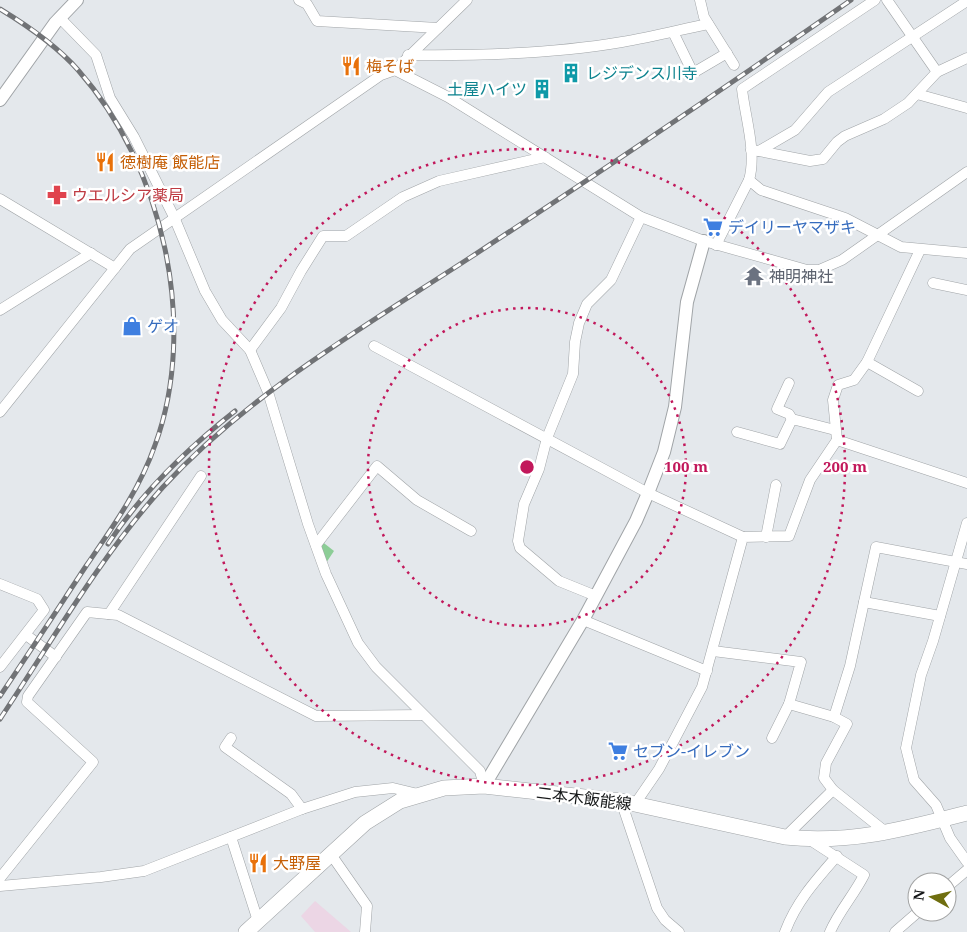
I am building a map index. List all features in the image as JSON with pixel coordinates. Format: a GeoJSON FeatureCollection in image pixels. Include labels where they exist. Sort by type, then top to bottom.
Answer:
{"type":"FeatureCollection","features":[{"type":"Feature","properties":{"kind":"main road","name":"二本木飯能線"},"geometry":{"type":"LineString","coordinates":[[246,932],[330,853],[365,823],[385,810],[419,794],[444,788],[484,786],[628,803],[785,837],[810,840],[861,838],[967,813]]}},
{"type":"Feature","properties":{"kind":"street"},"geometry":{"type":"LineString","coordinates":[[0,100],[60,18],[77,0]]}},
{"type":"Feature","properties":{"kind":"street"},"geometry":{"type":"LineString","coordinates":[[299,0],[307,4],[318,21],[438,28]]}},
{"type":"Feature","properties":{"kind":"street"},"geometry":{"type":"LineString","coordinates":[[0,412],[130,249],[381,75],[395,70],[408,55],[467,0]]}},
{"type":"Feature","properties":{"kind":"street"},"geometry":{"type":"LineString","coordinates":[[700,0],[704,17],[734,65]]}},
{"type":"Feature","properties":{"kind":"street"},"geometry":{"type":"LineString","coordinates":[[484,786],[584,620],[636,521],[664,452],[675,408],[687,302],[710,243],[749,180],[751,172],[755,151],[742,89],[875,0]]}},
{"type":"Feature","properties":{"kind":"street"},"geometry":{"type":"LineString","coordinates":[[887,0],[937,72]]}},
{"type":"Feature","properties":{"kind":"street"},"geometry":{"type":"LineString","coordinates":[[755,151],[795,130],[828,92],[967,1]]}},
{"type":"Feature","properties":{"kind":"street"},"geometry":{"type":"LineString","coordinates":[[60,18],[96,55],[110,98],[134,138],[174,217],[205,291],[222,320],[250,350],[268,392],[316,546],[358,642],[376,667],[480,771],[484,786]]}},
{"type":"Feature","properties":{"kind":"street"},"geometry":{"type":"LineString","coordinates":[[408,55],[466,56],[527,53],[621,42],[708,24]]}},
{"type":"Feature","properties":{"kind":"street"},"geometry":{"type":"LineString","coordinates":[[673,32],[693,73],[726,53]]}},
{"type":"Feature","properties":{"kind":"street"},"geometry":{"type":"LineString","coordinates":[[755,151],[810,161],[823,159],[837,142],[845,136],[884,119],[908,103],[937,72],[967,58]]}},
{"type":"Feature","properties":{"kind":"street"},"geometry":{"type":"LineString","coordinates":[[395,70],[448,97],[641,217],[710,243],[807,270],[819,270],[842,260],[967,172]]}},
{"type":"Feature","properties":{"kind":"street"},"geometry":{"type":"LineString","coordinates":[[917,94],[967,108]]}},
{"type":"Feature","properties":{"kind":"street"},"geometry":{"type":"LineString","coordinates":[[250,350],[281,308],[301,271],[324,236],[346,236],[403,197],[439,181],[545,157]]}},
{"type":"Feature","properties":{"kind":"street"},"geometry":{"type":"LineString","coordinates":[[749,180],[761,190],[845,218],[900,247],[967,253]]}},
{"type":"Feature","properties":{"kind":"street"},"geometry":{"type":"LineString","coordinates":[[0,199],[115,268]]}},
{"type":"Feature","properties":{"kind":"street"},"geometry":{"type":"LineString","coordinates":[[596,596],[559,581],[518,545],[524,504],[539,469],[547,438],[573,374],[575,342],[587,304],[611,280],[641,217]]}},
{"type":"Feature","properties":{"kind":"street"},"geometry":{"type":"LineString","coordinates":[[374,346],[648,494],[743,538],[789,536],[810,480],[836,435],[833,400],[838,385],[854,380],[867,362],[920,250]]}},
{"type":"Feature","properties":{"kind":"street"},"geometry":{"type":"LineString","coordinates":[[0,310],[91,253]]}},
{"type":"Feature","properties":{"kind":"street"},"geometry":{"type":"LineString","coordinates":[[933,283],[967,290]]}},
{"type":"Feature","properties":{"kind":"street"},"geometry":{"type":"LineString","coordinates":[[867,362],[918,391]]}},
{"type":"Feature","properties":{"kind":"street"},"geometry":{"type":"LineString","coordinates":[[788,383],[777,409],[789,414],[792,419],[967,483]]}},
{"type":"Feature","properties":{"kind":"street"},"geometry":{"type":"LineString","coordinates":[[737,432],[780,444],[792,419]]}},
{"type":"Feature","properties":{"kind":"street"},"geometry":{"type":"LineString","coordinates":[[316,546],[377,466],[417,500],[471,531]]}},
{"type":"Feature","properties":{"kind":"street"},"geometry":{"type":"LineString","coordinates":[[109,614],[201,476]]}},
{"type":"Feature","properties":{"kind":"street"},"geometry":{"type":"LineString","coordinates":[[766,536],[776,485]]}},
{"type":"Feature","properties":{"kind":"street"},"geometry":{"type":"LineString","coordinates":[[967,523],[921,675],[906,748],[914,780],[936,805],[950,838],[967,862]]}},
{"type":"Feature","properties":{"kind":"street"},"geometry":{"type":"LineString","coordinates":[[679,932],[665,920],[657,908],[628,803],[659,769],[702,687],[743,538]]}},
{"type":"Feature","properties":{"kind":"street"},"geometry":{"type":"LineString","coordinates":[[834,717],[850,666],[876,547],[967,564]]}},
{"type":"Feature","properties":{"kind":"street"},"geometry":{"type":"LineString","coordinates":[[0,584],[37,600],[44,610],[0,667]]}},
{"type":"Feature","properties":{"kind":"street"},"geometry":{"type":"LineString","coordinates":[[864,602],[940,616]]}},
{"type":"Feature","properties":{"kind":"street"},"geometry":{"type":"LineString","coordinates":[[0,878],[93,762],[27,702],[28,696],[87,612],[118,615],[316,716],[422,715]]}},
{"type":"Feature","properties":{"kind":"street"},"geometry":{"type":"LineString","coordinates":[[584,620],[707,671]]}},
{"type":"Feature","properties":{"kind":"street"},"geometry":{"type":"LineString","coordinates":[[26,635],[56,657]]}},
{"type":"Feature","properties":{"kind":"street"},"geometry":{"type":"LineString","coordinates":[[713,652],[801,662],[789,704],[772,738]]}},
{"type":"Feature","properties":{"kind":"street"},"geometry":{"type":"LineString","coordinates":[[789,704],[834,717],[847,724],[826,763],[824,778],[833,790],[887,833]]}},
{"type":"Feature","properties":{"kind":"street"},"geometry":{"type":"LineString","coordinates":[[231,738],[224,746],[291,794],[302,810]]}},
{"type":"Feature","properties":{"kind":"street"},"geometry":{"type":"LineString","coordinates":[[0,886],[101,877],[144,871],[302,810],[355,792],[393,788],[419,794]]}},
{"type":"Feature","properties":{"kind":"street"},"geometry":{"type":"LineString","coordinates":[[785,837],[833,790]]}},
{"type":"Feature","properties":{"kind":"street"},"geometry":{"type":"LineString","coordinates":[[231,837],[258,921]]}},
{"type":"Feature","properties":{"kind":"street"},"geometry":{"type":"LineString","coordinates":[[810,840],[864,875],[854,895],[837,916],[830,932]]}},
{"type":"Feature","properties":{"kind":"street"},"geometry":{"type":"LineString","coordinates":[[330,853],[367,906],[365,932]]}},
{"type":"Feature","properties":{"kind":"street"},"geometry":{"type":"LineString","coordinates":[[786,932],[792,915],[804,896],[837,856]]}},
{"type":"Feature","properties":{"kind":"street"},"geometry":{"type":"LineString","coordinates":[[957,878],[967,870]]}},
{"type":"Feature","properties":{"kind":"street"},"geometry":{"type":"LineString","coordinates":[[894,932],[907,921]]}},
{"type":"Feature","properties":{"kind":"shaded area"},"geometry":{"type":"Polygon","coordinates":[[[315,901],[351,932],[315,932],[301,916],[315,901]]]}},
{"type":"Feature","properties":{"kind":"green space"},"geometry":{"type":"Polygon","coordinates":[[[320,540],[334,551],[324,566],[320,540]]]}},
{"type":"Feature","properties":{"kind":"railway"},"geometry":{"type":"LineString","coordinates":[[0,719],[77,600],[118,542],[163,487],[233,421],[271,391],[350,335],[615,162],[851,0]]}},
{"type":"Feature","properties":{"kind":"railway"},"geometry":{"type":"LineString","coordinates":[[0,9],[41,36],[78,70],[108,109],[132,152],[151,199],[165,248],[172,299],[173,349],[168,398],[155,445],[142,477],[115,523],[0,696]]}},
{"type":"Feature","properties":{"kind":"railway"},"geometry":{"type":"LineString","coordinates":[[108,544],[135,507],[166,472],[235,411]]}},
{"type":"Feature","properties":{"kind":"place","name":"梅そば"},"geometry":{"type":"Point","coordinates":[351,66]}},
{"type":"Feature","properties":{"kind":"place","name":"レジデンス川寺"},"geometry":{"type":"Point","coordinates":[571,73]}},
{"type":"Feature","properties":{"kind":"place","name":"土屋ハイツ"},"geometry":{"type":"Point","coordinates":[542,89]}},
{"type":"Feature","properties":{"kind":"place","name":"徳樹庵 飯能店"},"geometry":{"type":"Point","coordinates":[105,162]}},
{"type":"Feature","properties":{"kind":"place","name":"ウエルシア薬局"},"geometry":{"type":"Point","coordinates":[57,195]}},
{"type":"Feature","properties":{"kind":"place","name":"デイリーヤマザキ"},"geometry":{"type":"Point","coordinates":[713,227]}},
{"type":"Feature","properties":{"kind":"place","name":"神明神社"},"geometry":{"type":"Point","coordinates":[754,276]}},
{"type":"Feature","properties":{"kind":"place","name":"ゲオ"},"geometry":{"type":"Point","coordinates":[132,326]}},
{"type":"Feature","properties":{"kind":"place","name":"セブン-イレブン"},"geometry":{"type":"Point","coordinates":[618,751]}},
{"type":"Feature","properties":{"kind":"place","name":"大野屋"},"geometry":{"type":"Point","coordinates":[258,863]}}]}
